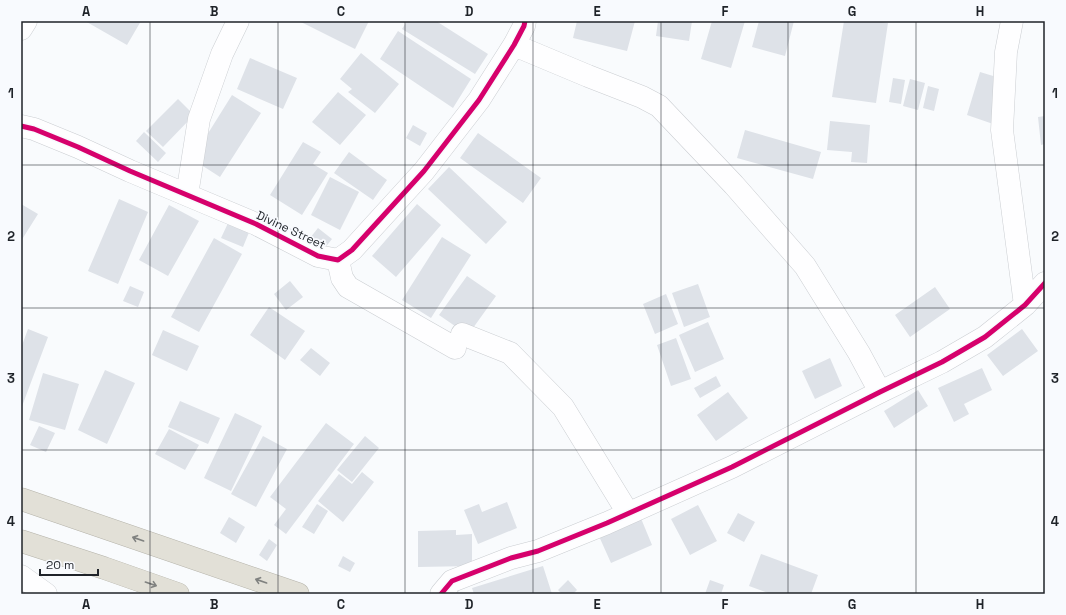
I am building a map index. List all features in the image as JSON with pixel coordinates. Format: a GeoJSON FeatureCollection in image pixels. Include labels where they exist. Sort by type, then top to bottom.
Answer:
{"type":"FeatureCollection","features":[{"type":"Feature","properties":{"kind":"highway"},"geometry":{"type":"LineString","coordinates":[[21,499],[298,594]]}},
{"type":"Feature","properties":{"kind":"highway"},"geometry":{"type":"LineString","coordinates":[[21,541],[178,594]]}},
{"type":"Feature","properties":{"kind":"street"},"geometry":{"type":"LineString","coordinates":[[21,30],[26,21]]}},
{"type":"Feature","properties":{"kind":"street"},"geometry":{"type":"LineString","coordinates":[[187,195],[199,119],[222,54],[238,21]]}},
{"type":"Feature","properties":{"kind":"street"},"geometry":{"type":"LineString","coordinates":[[525,21],[514,45],[479,100],[424,171],[352,250],[338,260],[342,278],[348,287],[458,341],[510,353],[563,406],[628,513]]}},
{"type":"Feature","properties":{"kind":"street"},"geometry":{"type":"LineString","coordinates":[[1012,21],[1006,52],[1002,130],[1025,305]]}},
{"type":"Feature","properties":{"kind":"street"},"geometry":{"type":"LineString","coordinates":[[514,45],[642,97],[659,106],[734,185],[805,266],[859,353],[880,392]]}},
{"type":"Feature","properties":{"kind":"street","name":"Divine Street"},"geometry":{"type":"LineString","coordinates":[[21,126],[34,129],[71,144],[130,171],[256,224],[318,256],[338,260]]}},
{"type":"Feature","properties":{"kind":"street"},"geometry":{"type":"LineString","coordinates":[[441,594],[452,581],[511,558],[538,551],[732,467],[942,362],[986,337],[1025,305],[1045,283]]}},
{"type":"Feature","properties":{"kind":"street"},"geometry":{"type":"LineString","coordinates":[[21,576],[46,594]]}},
{"type":"Feature","properties":{"kind":"building"},"geometry":{"type":"Polygon","coordinates":[[[85,21],[141,21],[127,45],[85,21]]]}},
{"type":"Feature","properties":{"kind":"building"},"geometry":{"type":"Polygon","coordinates":[[[299,21],[369,21],[355,49],[299,21]]]}},
{"type":"Feature","properties":{"kind":"building"},"geometry":{"type":"Polygon","coordinates":[[[407,21],[436,21],[488,54],[475,74],[402,29],[407,21]]]}},
{"type":"Feature","properties":{"kind":"building"},"geometry":{"type":"Polygon","coordinates":[[[577,21],[635,21],[627,51],[573,38],[577,21]]]}},
{"type":"Feature","properties":{"kind":"building"},"geometry":{"type":"Polygon","coordinates":[[[658,21],[692,21],[689,41],[656,36],[658,21]]]}},
{"type":"Feature","properties":{"kind":"building"},"geometry":{"type":"Polygon","coordinates":[[[712,21],[745,21],[731,68],[701,59],[712,21]]]}},
{"type":"Feature","properties":{"kind":"building"},"geometry":{"type":"Polygon","coordinates":[[[759,21],[794,21],[785,56],[752,47],[759,21]]]}},
{"type":"Feature","properties":{"kind":"building"},"geometry":{"type":"Polygon","coordinates":[[[844,21],[875,21],[888,23],[876,103],[832,97],[844,21]]]}},
{"type":"Feature","properties":{"kind":"building"},"geometry":{"type":"Polygon","coordinates":[[[398,31],[471,79],[453,108],[380,59],[398,31]]]}},
{"type":"Feature","properties":{"kind":"building"},"geometry":{"type":"Polygon","coordinates":[[[361,53],[399,84],[375,113],[348,92],[352,89],[340,79],[361,53]]]}},
{"type":"Feature","properties":{"kind":"building"},"geometry":{"type":"Polygon","coordinates":[[[250,58],[297,78],[283,109],[237,89],[250,58]]]}},
{"type":"Feature","properties":{"kind":"building"},"geometry":{"type":"Polygon","coordinates":[[[980,72],[1013,82],[999,126],[967,115],[980,72]]]}},
{"type":"Feature","properties":{"kind":"building"},"geometry":{"type":"Polygon","coordinates":[[[893,78],[905,80],[901,104],[889,102],[893,78]]]}},
{"type":"Feature","properties":{"kind":"building"},"geometry":{"type":"Polygon","coordinates":[[[910,79],[925,83],[918,110],[903,106],[910,79]]]}},
{"type":"Feature","properties":{"kind":"building"},"geometry":{"type":"Polygon","coordinates":[[[928,86],[939,89],[934,111],[923,108],[928,86]]]}},
{"type":"Feature","properties":{"kind":"building"},"geometry":{"type":"Polygon","coordinates":[[[338,92],[366,115],[340,145],[312,122],[338,92]]]}},
{"type":"Feature","properties":{"kind":"building"},"geometry":{"type":"Polygon","coordinates":[[[232,95],[261,113],[220,177],[192,159],[232,95]]]}},
{"type":"Feature","properties":{"kind":"building"},"geometry":{"type":"Polygon","coordinates":[[[178,99],[194,115],[163,147],[146,131],[178,99]]]}},
{"type":"Feature","properties":{"kind":"building"},"geometry":{"type":"Polygon","coordinates":[[[1045,116],[1045,144],[1041,145],[1038,117],[1045,116]]]}},
{"type":"Feature","properties":{"kind":"building"},"geometry":{"type":"Polygon","coordinates":[[[830,121],[870,125],[867,163],[851,162],[852,152],[827,150],[830,121]]]}},
{"type":"Feature","properties":{"kind":"building"},"geometry":{"type":"Polygon","coordinates":[[[413,125],[427,133],[420,146],[406,138],[413,125]]]}},
{"type":"Feature","properties":{"kind":"building"},"geometry":{"type":"Polygon","coordinates":[[[745,130],[821,152],[813,179],[737,158],[745,130]]]}},
{"type":"Feature","properties":{"kind":"building"},"geometry":{"type":"Polygon","coordinates":[[[144,132],[166,153],[158,162],[136,141],[144,132]]]}},
{"type":"Feature","properties":{"kind":"building"},"geometry":{"type":"Polygon","coordinates":[[[478,133],[541,178],[523,203],[460,158],[478,133]]]}},
{"type":"Feature","properties":{"kind":"building"},"geometry":{"type":"Polygon","coordinates":[[[303,142],[321,152],[313,164],[328,173],[302,215],[270,195],[303,142]]]}},
{"type":"Feature","properties":{"kind":"building"},"geometry":{"type":"Polygon","coordinates":[[[349,152],[387,180],[373,200],[334,173],[349,152]]]}},
{"type":"Feature","properties":{"kind":"building"},"geometry":{"type":"Polygon","coordinates":[[[449,167],[507,222],[486,244],[428,189],[449,167]]]}},
{"type":"Feature","properties":{"kind":"building"},"geometry":{"type":"Polygon","coordinates":[[[330,177],[359,192],[340,230],[311,215],[330,177]]]}},
{"type":"Feature","properties":{"kind":"building"},"geometry":{"type":"Polygon","coordinates":[[[119,199],[148,212],[118,284],[88,271],[119,199]]]}},
{"type":"Feature","properties":{"kind":"building"},"geometry":{"type":"Polygon","coordinates":[[[21,204],[38,214],[21,241],[21,204]]]}},
{"type":"Feature","properties":{"kind":"building"},"geometry":{"type":"Polygon","coordinates":[[[417,204],[441,225],[396,277],[372,256],[417,204]]]}},
{"type":"Feature","properties":{"kind":"building"},"geometry":{"type":"Polygon","coordinates":[[[169,205],[199,221],[168,276],[139,260],[169,205]]]}},
{"type":"Feature","properties":{"kind":"building"},"geometry":{"type":"Polygon","coordinates":[[[229,221],[250,230],[243,247],[221,238],[229,221]]]}},
{"type":"Feature","properties":{"kind":"building"},"geometry":{"type":"Polygon","coordinates":[[[318,228],[332,239],[324,249],[310,238],[318,228]]]}},
{"type":"Feature","properties":{"kind":"building"},"geometry":{"type":"Polygon","coordinates":[[[442,237],[471,255],[431,318],[402,300],[442,237]]]}},
{"type":"Feature","properties":{"kind":"building"},"geometry":{"type":"Polygon","coordinates":[[[214,238],[242,254],[199,332],[171,317],[214,238]]]}},
{"type":"Feature","properties":{"kind":"building"},"geometry":{"type":"Polygon","coordinates":[[[467,276],[496,296],[468,335],[439,315],[467,276]]]}},
{"type":"Feature","properties":{"kind":"building"},"geometry":{"type":"Polygon","coordinates":[[[290,281],[303,297],[286,310],[274,294],[290,281]]]}},
{"type":"Feature","properties":{"kind":"building"},"geometry":{"type":"Polygon","coordinates":[[[698,284],[710,317],[684,327],[672,293],[698,284]]]}},
{"type":"Feature","properties":{"kind":"building"},"geometry":{"type":"Polygon","coordinates":[[[130,286],[144,292],[138,307],[123,301],[130,286]]]}},
{"type":"Feature","properties":{"kind":"building"},"geometry":{"type":"Polygon","coordinates":[[[935,287],[950,309],[910,337],[895,315],[935,287]]]}},
{"type":"Feature","properties":{"kind":"building"},"geometry":{"type":"Polygon","coordinates":[[[666,294],[678,324],[655,334],[643,304],[666,294]]]}},
{"type":"Feature","properties":{"kind":"building"},"geometry":{"type":"Polygon","coordinates":[[[269,307],[305,331],[285,360],[250,335],[269,307]]]}},
{"type":"Feature","properties":{"kind":"building"},"geometry":{"type":"Polygon","coordinates":[[[708,322],[724,359],[695,372],[679,335],[708,322]]]}},
{"type":"Feature","properties":{"kind":"building"},"geometry":{"type":"Polygon","coordinates":[[[28,329],[48,337],[21,409],[21,348],[28,329]]]}},
{"type":"Feature","properties":{"kind":"building"},"geometry":{"type":"Polygon","coordinates":[[[1022,329],[1038,351],[1003,376],[987,355],[1022,329]]]}},
{"type":"Feature","properties":{"kind":"building"},"geometry":{"type":"Polygon","coordinates":[[[163,330],[199,346],[187,371],[152,355],[163,330]]]}},
{"type":"Feature","properties":{"kind":"building"},"geometry":{"type":"Polygon","coordinates":[[[676,338],[691,379],[671,386],[657,345],[676,338]]]}},
{"type":"Feature","properties":{"kind":"building"},"geometry":{"type":"Polygon","coordinates":[[[311,348],[330,363],[320,376],[300,360],[311,348]]]}},
{"type":"Feature","properties":{"kind":"building"},"geometry":{"type":"Polygon","coordinates":[[[830,358],[842,386],[815,399],[802,371],[830,358]]]}},
{"type":"Feature","properties":{"kind":"building"},"geometry":{"type":"Polygon","coordinates":[[[982,368],[992,390],[964,404],[969,414],[954,422],[938,388],[982,368]]]}},
{"type":"Feature","properties":{"kind":"building"},"geometry":{"type":"Polygon","coordinates":[[[105,370],[135,383],[107,444],[78,430],[105,370]]]}},
{"type":"Feature","properties":{"kind":"building"},"geometry":{"type":"Polygon","coordinates":[[[43,373],[79,384],[65,430],[29,420],[43,373]]]}},
{"type":"Feature","properties":{"kind":"building"},"geometry":{"type":"Polygon","coordinates":[[[716,376],[721,386],[700,398],[694,388],[716,376]]]}},
{"type":"Feature","properties":{"kind":"building"},"geometry":{"type":"Polygon","coordinates":[[[918,390],[928,406],[894,428],[884,411],[918,390]]]}},
{"type":"Feature","properties":{"kind":"building"},"geometry":{"type":"Polygon","coordinates":[[[728,392],[748,418],[716,441],[697,415],[728,392]]]}},
{"type":"Feature","properties":{"kind":"building"},"geometry":{"type":"Polygon","coordinates":[[[180,401],[220,418],[208,444],[168,427],[180,401]]]}},
{"type":"Feature","properties":{"kind":"building"},"geometry":{"type":"Polygon","coordinates":[[[235,413],[262,426],[231,491],[204,478],[235,413]]]}},
{"type":"Feature","properties":{"kind":"building"},"geometry":{"type":"Polygon","coordinates":[[[326,423],[354,444],[286,534],[274,525],[286,509],[270,497],[326,423]]]}},
{"type":"Feature","properties":{"kind":"building"},"geometry":{"type":"Polygon","coordinates":[[[39,426],[55,433],[46,452],[30,445],[39,426]]]}},
{"type":"Feature","properties":{"kind":"building"},"geometry":{"type":"Polygon","coordinates":[[[169,429],[199,445],[185,470],[155,454],[169,429]]]}},
{"type":"Feature","properties":{"kind":"building"},"geometry":{"type":"Polygon","coordinates":[[[263,436],[287,449],[256,507],[231,494],[263,436]]]}},
{"type":"Feature","properties":{"kind":"building"},"geometry":{"type":"Polygon","coordinates":[[[365,436],[379,448],[352,482],[337,470],[365,436]]]}},
{"type":"Feature","properties":{"kind":"building"},"geometry":{"type":"Polygon","coordinates":[[[362,472],[374,482],[343,522],[318,501],[339,474],[352,484],[362,472]]]}},
{"type":"Feature","properties":{"kind":"building"},"geometry":{"type":"Polygon","coordinates":[[[507,502],[517,528],[478,544],[464,510],[479,504],[482,512],[507,502]]]}},
{"type":"Feature","properties":{"kind":"building"},"geometry":{"type":"Polygon","coordinates":[[[317,504],[328,511],[314,534],[302,527],[317,504]]]}},
{"type":"Feature","properties":{"kind":"building"},"geometry":{"type":"Polygon","coordinates":[[[698,505],[717,541],[690,555],[671,519],[698,505]]]}},
{"type":"Feature","properties":{"kind":"building"},"geometry":{"type":"Polygon","coordinates":[[[738,513],[755,522],[744,542],[727,533],[738,513]]]}},
{"type":"Feature","properties":{"kind":"building"},"geometry":{"type":"Polygon","coordinates":[[[640,516],[652,545],[611,563],[598,534],[640,516]]]}},
{"type":"Feature","properties":{"kind":"building"},"geometry":{"type":"Polygon","coordinates":[[[229,517],[245,527],[236,543],[220,533],[229,517]]]}},
{"type":"Feature","properties":{"kind":"building"},"geometry":{"type":"Polygon","coordinates":[[[456,530],[456,535],[472,534],[472,566],[418,567],[418,531],[456,530]]]}},
{"type":"Feature","properties":{"kind":"building"},"geometry":{"type":"Polygon","coordinates":[[[269,539],[277,545],[267,561],[259,555],[269,539]]]}},
{"type":"Feature","properties":{"kind":"building"},"geometry":{"type":"Polygon","coordinates":[[[761,554],[818,575],[811,594],[771,594],[749,586],[761,554]]]}},
{"type":"Feature","properties":{"kind":"building"},"geometry":{"type":"Polygon","coordinates":[[[343,556],[355,563],[350,572],[338,566],[343,556]]]}},
{"type":"Feature","properties":{"kind":"building"},"geometry":{"type":"Polygon","coordinates":[[[543,566],[552,594],[474,594],[472,588],[543,566]]]}},
{"type":"Feature","properties":{"kind":"building"},"geometry":{"type":"Polygon","coordinates":[[[568,580],[577,590],[573,594],[562,594],[558,590],[568,580]]]}},
{"type":"Feature","properties":{"kind":"building"},"geometry":{"type":"Polygon","coordinates":[[[710,580],[724,585],[721,594],[705,594],[710,580]]]}},
{"type":"Feature","properties":{"kind":"cycle path"},"geometry":{"type":"LineString","coordinates":[[21,126],[34,129],[78,147],[130,171],[256,224],[318,256],[338,260],[352,250],[424,171],[479,100],[514,45],[525,21]]}},
{"type":"Feature","properties":{"kind":"cycle path"},"geometry":{"type":"LineString","coordinates":[[441,594],[452,581],[511,558],[538,551],[607,523],[732,467],[942,362],[985,337],[1025,305],[1045,283]]}}]}
